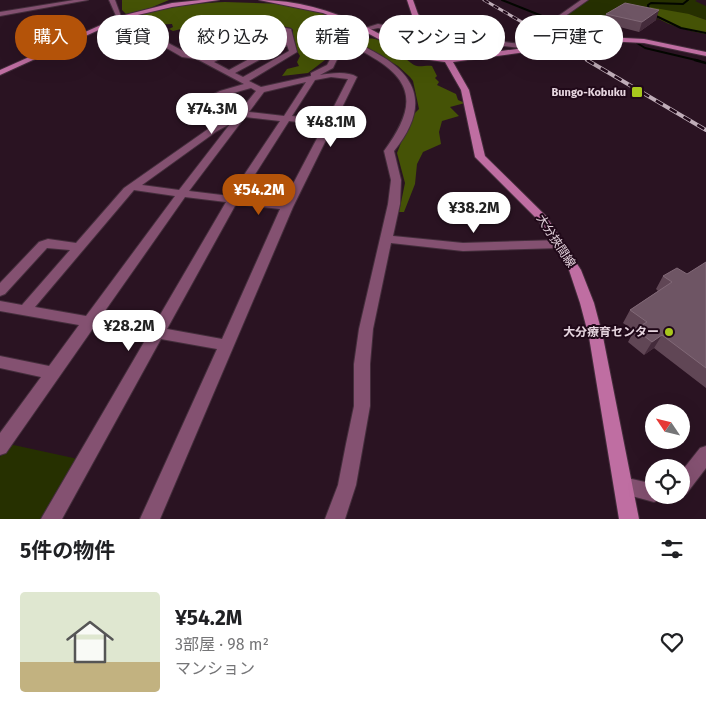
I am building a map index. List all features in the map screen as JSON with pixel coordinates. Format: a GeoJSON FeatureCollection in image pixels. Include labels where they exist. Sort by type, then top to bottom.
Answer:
{"type":"FeatureCollection","features":[{"type":"Feature","properties":{"kind":"street"},"geometry":{"type":"LineString","coordinates":[[0,14],[85,0]]}},
{"type":"Feature","properties":{"kind":"street"},"geometry":{"type":"LineString","coordinates":[[112,0],[119,15]]}},
{"type":"Feature","properties":{"kind":"street"},"geometry":{"type":"LineString","coordinates":[[132,15],[167,6],[216,0]]}},
{"type":"Feature","properties":{"kind":"street"},"geometry":{"type":"LineString","coordinates":[[262,0],[321,9],[334,15]]}},
{"type":"Feature","properties":{"kind":"street","name":"大分挾間線"},"geometry":{"type":"LineString","coordinates":[[410,0],[415,15]]}},
{"type":"Feature","properties":{"kind":"street"},"geometry":{"type":"LineString","coordinates":[[563,15],[585,0]]}},
{"type":"Feature","properties":{"kind":"street"},"geometry":{"type":"LineString","coordinates":[[208,62],[250,42],[267,25],[289,30],[289,40],[293,52],[243,81]]}},
{"type":"Feature","properties":{"kind":"street"},"geometry":{"type":"LineString","coordinates":[[0,73],[97,28]]}},
{"type":"Feature","properties":{"kind":"street"},"geometry":{"type":"LineString","coordinates":[[229,73],[289,40]]}},
{"type":"Feature","properties":{"kind":"street"},"geometry":{"type":"LineString","coordinates":[[623,41],[638,41],[706,54]]}},
{"type":"Feature","properties":{"kind":"street"},"geometry":{"type":"LineString","coordinates":[[169,46],[185,55],[199,57],[256,88],[320,73],[330,66],[339,48],[350,45],[360,46],[386,62],[402,75],[409,86],[412,110],[397,141],[389,151],[395,172],[396,186],[366,329],[362,364],[363,398],[356,444],[347,485],[335,519]]}},
{"type":"Feature","properties":{"kind":"street","name":"大分挾間線"},"geometry":{"type":"LineString","coordinates":[[448,60],[466,93],[480,157],[535,209],[560,244],[575,270],[591,315],[629,519]]}},
{"type":"Feature","properties":{"kind":"street"},"geometry":{"type":"LineString","coordinates":[[150,519],[287,207],[353,77],[331,75],[311,80],[223,93],[205,102]]}},
{"type":"Feature","properties":{"kind":"street"},"geometry":{"type":"LineString","coordinates":[[51,519],[234,200],[311,80]]}},
{"type":"Feature","properties":{"kind":"street"},"geometry":{"type":"LineString","coordinates":[[2,439],[53,373],[182,194],[243,114],[256,88]]}},
{"type":"Feature","properties":{"kind":"street"},"geometry":{"type":"LineString","coordinates":[[24,310],[132,187],[214,129],[243,114],[330,123]]}},
{"type":"Feature","properties":{"kind":"street"},"geometry":{"type":"LineString","coordinates":[[132,187],[287,207]]}},
{"type":"Feature","properties":{"kind":"street"},"geometry":{"type":"LineString","coordinates":[[386,239],[463,247],[560,244]]}},
{"type":"Feature","properties":{"kind":"street"},"geometry":{"type":"LineString","coordinates":[[0,291],[48,242],[79,247]]}},
{"type":"Feature","properties":{"kind":"street"},"geometry":{"type":"LineString","coordinates":[[0,306],[226,345]]}},
{"type":"Feature","properties":{"kind":"street"},"geometry":{"type":"LineString","coordinates":[[0,362],[53,373]]}},
{"type":"Feature","properties":{"kind":"street"},"geometry":{"type":"LineString","coordinates":[[690,475],[706,454]]}},
{"type":"Feature","properties":{"kind":"street"},"geometry":{"type":"LineString","coordinates":[[623,486],[645,490]]}},
{"type":"Feature","properties":{"kind":"green space"},"geometry":{"type":"Polygon","coordinates":[[[122,0],[169,0],[150,8],[126,14],[122,10],[122,0]]]}},
{"type":"Feature","properties":{"kind":"green space"},"geometry":{"type":"Polygon","coordinates":[[[589,0],[697,0],[695,1],[706,6],[706,20],[689,14],[652,16],[659,20],[621,13],[618,15],[564,15],[589,0]]]}},
{"type":"Feature","properties":{"kind":"green space"},"geometry":{"type":"Polygon","coordinates":[[[225,2],[288,4],[330,15],[297,15],[297,51],[293,44],[293,30],[287,27],[287,15],[179,15],[179,30],[173,31],[169,29],[173,27],[172,24],[169,24],[169,15],[133,15],[184,5],[225,2]]]}},
{"type":"Feature","properties":{"kind":"green space"},"geometry":{"type":"Polygon","coordinates":[[[649,7],[689,14],[706,20],[706,34],[683,29],[668,23],[647,11],[649,7]]]}},
{"type":"Feature","properties":{"kind":"green space"},"geometry":{"type":"Polygon","coordinates":[[[369,39],[379,40],[379,55],[369,49],[369,39]]]}},
{"type":"Feature","properties":{"kind":"green space"},"geometry":{"type":"Polygon","coordinates":[[[298,60],[325,60],[308,73],[282,76],[287,69],[299,66],[298,60]]]}},
{"type":"Feature","properties":{"kind":"green space"},"geometry":{"type":"Polygon","coordinates":[[[388,60],[408,60],[419,66],[432,66],[437,76],[435,78],[439,82],[437,85],[456,94],[458,100],[465,103],[450,107],[459,116],[442,121],[439,132],[441,144],[423,152],[417,164],[415,184],[404,212],[399,212],[405,183],[397,153],[411,117],[419,109],[413,81],[398,66],[388,60]]]}},
{"type":"Feature","properties":{"kind":"green space"},"geometry":{"type":"Polygon","coordinates":[[[9,444],[78,459],[44,519],[0,519],[0,457],[9,444]]]}},
{"type":"Feature","properties":{"kind":"building"},"geometry":{"type":"Polygon","coordinates":[[[625,3],[659,10],[642,22],[623,18],[623,15],[606,14],[625,3]]]}},
{"type":"Feature","properties":{"kind":"building","name":"大分療育センター"},"geometry":{"type":"Polygon","coordinates":[[[706,262],[706,368],[662,335],[652,342],[635,329],[647,322],[630,310],[672,282],[663,276],[677,268],[687,274],[706,262]]]}},
{"type":"Feature","properties":{"kind":"waterway"},"geometry":{"type":"LineString","coordinates":[[502,0],[540,15]]}},
{"type":"Feature","properties":{"kind":"waterway"},"geometry":{"type":"LineString","coordinates":[[649,11],[648,5],[651,3],[683,4],[688,0]]}},
{"type":"Feature","properties":{"kind":"waterway"},"geometry":{"type":"LineString","coordinates":[[654,15],[681,28],[706,33]]}},
{"type":"Feature","properties":{"kind":"waterway"},"geometry":{"type":"LineString","coordinates":[[637,43],[645,48],[700,61]]}},
{"type":"Feature","properties":{"kind":"waterway"},"geometry":{"type":"LineString","coordinates":[[695,60],[706,63]]}},
{"type":"Feature","properties":{"kind":"railway"},"geometry":{"type":"LineString","coordinates":[[484,0],[589,61]]}},
{"type":"Feature","properties":{"kind":"railway"},"geometry":{"type":"LineString","coordinates":[[587,60],[706,130]]}},
{"type":"Feature","properties":{"kind":"place","name":"Bungo-Kobuku"},"geometry":{"type":"Point","coordinates":[637,92]}},
{"type":"Feature","properties":{"kind":"place","name":"大分療育センター"},"geometry":{"type":"Point","coordinates":[669,332]}}]}
